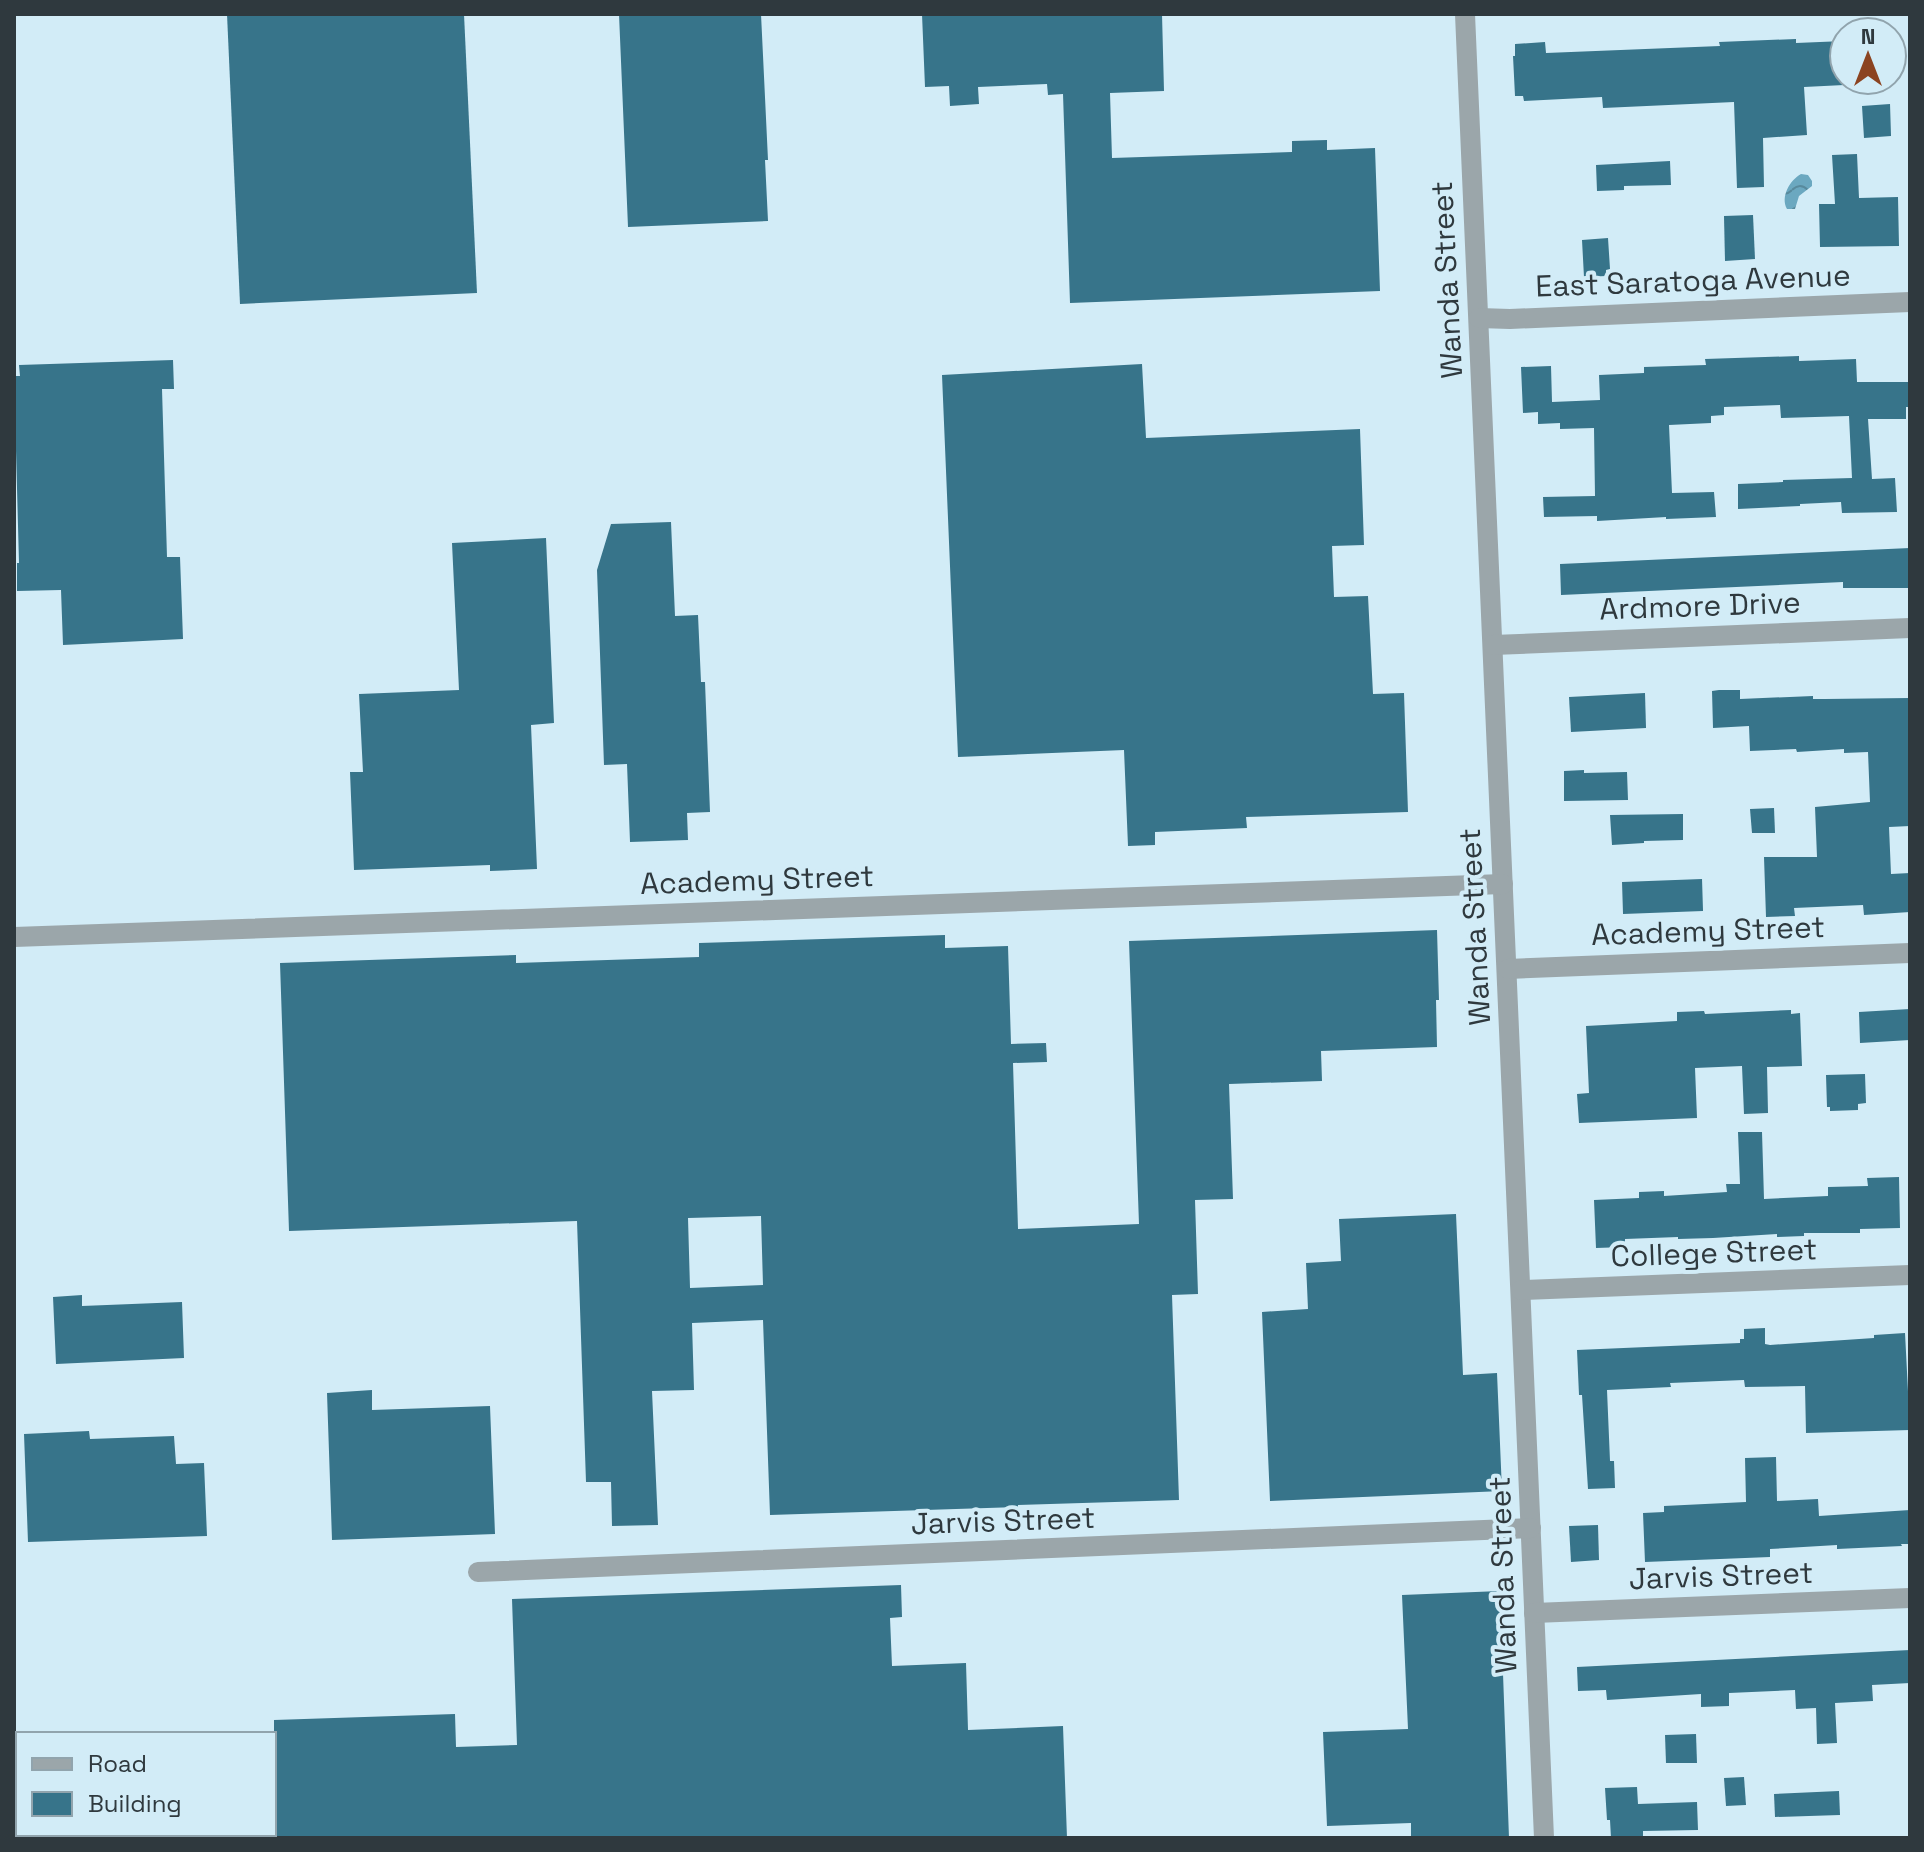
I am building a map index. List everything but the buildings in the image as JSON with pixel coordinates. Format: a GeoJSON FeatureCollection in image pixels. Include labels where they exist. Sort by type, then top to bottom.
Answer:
{"type":"FeatureCollection","features":[{"type":"Feature","properties":{"kind":"street","name":"Wanda Street"},"geometry":{"type":"LineString","coordinates":[[1465,14],[1544,1838]]}},
{"type":"Feature","properties":{"kind":"street","name":"East Saratoga Avenue"},"geometry":{"type":"LineString","coordinates":[[1479,318],[1910,302]]}},
{"type":"Feature","properties":{"kind":"street","name":"Ardmore Drive"},"geometry":{"type":"LineString","coordinates":[[1493,645],[1910,628]]}},
{"type":"Feature","properties":{"kind":"street","name":"Academy Street"},"geometry":{"type":"LineString","coordinates":[[14,937],[1503,884]]}},
{"type":"Feature","properties":{"kind":"street","name":"Academy Street"},"geometry":{"type":"LineString","coordinates":[[1508,969],[1910,953]]}},
{"type":"Feature","properties":{"kind":"street","name":"College Street"},"geometry":{"type":"LineString","coordinates":[[1521,1290],[1910,1275]]}},
{"type":"Feature","properties":{"kind":"street","name":"Jarvis Street"},"geometry":{"type":"LineString","coordinates":[[478,1572],[1531,1528]]}},
{"type":"Feature","properties":{"kind":"street","name":"Jarvis Street"},"geometry":{"type":"LineString","coordinates":[[1534,1613],[1910,1598]]}},
{"type":"Feature","properties":{"kind":"water"},"geometry":{"type":"Polygon","coordinates":[[[1801,174],[1808,175],[1812,186],[1799,196],[1795,209],[1787,209],[1787,189],[1801,174]]]}}]}
